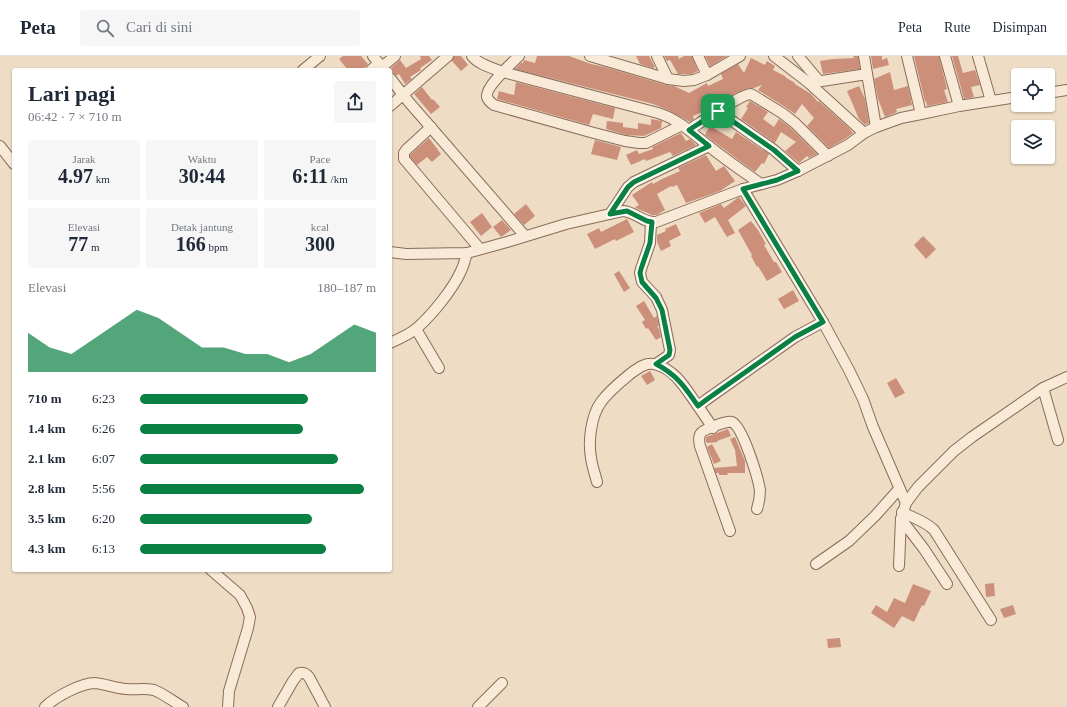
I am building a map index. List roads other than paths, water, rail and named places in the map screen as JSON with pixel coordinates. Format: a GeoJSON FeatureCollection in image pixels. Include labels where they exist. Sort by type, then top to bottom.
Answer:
{"type":"FeatureCollection","features":[{"type":"Feature","properties":{"kind":"street"},"geometry":{"type":"LineString","coordinates":[[305,68],[320,56]]}},
{"type":"Feature","properties":{"kind":"street"},"geometry":{"type":"LineString","coordinates":[[378,65],[395,56]]}},
{"type":"Feature","properties":{"kind":"street"},"geometry":{"type":"LineString","coordinates":[[392,104],[448,56]]}},
{"type":"Feature","properties":{"kind":"street"},"geometry":{"type":"LineString","coordinates":[[472,56],[477,61],[504,72],[662,114],[685,128],[761,184]]}},
{"type":"Feature","properties":{"kind":"street"},"geometry":{"type":"LineString","coordinates":[[519,56],[496,80],[487,94],[490,101],[494,104],[625,141],[646,143],[685,128],[747,94],[753,95],[798,126],[828,156]]}},
{"type":"Feature","properties":{"kind":"street"},"geometry":{"type":"LineString","coordinates":[[590,56],[612,59],[668,79],[684,81],[689,81],[707,75],[740,56]]}},
{"type":"Feature","properties":{"kind":"street"},"geometry":{"type":"LineString","coordinates":[[656,56],[668,79]]}},
{"type":"Feature","properties":{"kind":"street"},"geometry":{"type":"LineString","coordinates":[[698,56],[707,75]]}},
{"type":"Feature","properties":{"kind":"street"},"geometry":{"type":"LineString","coordinates":[[774,56],[814,82],[864,133]]}},
{"type":"Feature","properties":{"kind":"street"},"geometry":{"type":"LineString","coordinates":[[798,56],[814,82]]}},
{"type":"Feature","properties":{"kind":"street"},"geometry":{"type":"LineString","coordinates":[[864,56],[876,127]]}},
{"type":"Feature","properties":{"kind":"street"},"geometry":{"type":"LineString","coordinates":[[907,56],[921,114]]}},
{"type":"Feature","properties":{"kind":"street"},"geometry":{"type":"LineString","coordinates":[[945,56],[959,106]]}},
{"type":"Feature","properties":{"kind":"street"},"geometry":{"type":"LineString","coordinates":[[978,56],[991,101]]}},
{"type":"Feature","properties":{"kind":"street"},"geometry":{"type":"LineString","coordinates":[[814,82],[867,74]]}},
{"type":"Feature","properties":{"kind":"street"},"geometry":{"type":"LineString","coordinates":[[392,81],[525,236]]}},
{"type":"Feature","properties":{"kind":"street"},"geometry":{"type":"LineString","coordinates":[[1055,92],[1067,90]]}},
{"type":"Feature","properties":{"kind":"street"},"geometry":{"type":"LineString","coordinates":[[392,252],[406,254],[466,253],[566,224],[627,211],[647,221],[662,221],[743,189],[777,180],[798,171],[848,145],[864,133],[900,118],[959,106],[1011,98]]}},
{"type":"Feature","properties":{"kind":"street"},"geometry":{"type":"LineString","coordinates":[[718,111],[774,150],[798,171]]}},
{"type":"Feature","properties":{"kind":"street"},"geometry":{"type":"LineString","coordinates":[[431,127],[406,150],[404,153],[404,158],[480,249]]}},
{"type":"Feature","properties":{"kind":"street"},"geometry":{"type":"LineString","coordinates":[[0,146],[12,161]]}},
{"type":"Feature","properties":{"kind":"street"},"geometry":{"type":"LineString","coordinates":[[610,214],[628,187],[634,182],[709,146]]}},
{"type":"Feature","properties":{"kind":"street"},"geometry":{"type":"LineString","coordinates":[[743,189],[823,322],[863,399],[899,489],[903,511],[900,566]]}},
{"type":"Feature","properties":{"kind":"street"},"geometry":{"type":"LineString","coordinates":[[652,222],[650,243],[640,273],[642,282],[656,298],[662,310],[670,350],[669,355],[656,364]]}},
{"type":"Feature","properties":{"kind":"street"},"geometry":{"type":"LineString","coordinates":[[392,343],[416,329],[433,312],[454,284],[461,271],[466,253]]}},
{"type":"Feature","properties":{"kind":"street"},"geometry":{"type":"LineString","coordinates":[[698,406],[795,337],[823,322]]}},
{"type":"Feature","properties":{"kind":"street"},"geometry":{"type":"LineString","coordinates":[[416,329],[439,368]]}},
{"type":"Feature","properties":{"kind":"street"},"geometry":{"type":"LineString","coordinates":[[597,482],[591,460],[590,448],[591,428],[597,409],[613,388],[639,367],[647,364],[656,364],[671,373],[681,382],[713,428]]}},
{"type":"Feature","properties":{"kind":"street"},"geometry":{"type":"LineString","coordinates":[[903,511],[918,487],[954,451],[1043,388],[1067,377]]}},
{"type":"Feature","properties":{"kind":"street"},"geometry":{"type":"LineString","coordinates":[[1043,388],[1058,440]]}},
{"type":"Feature","properties":{"kind":"street"},"geometry":{"type":"LineString","coordinates":[[730,531],[700,446],[699,440],[701,432],[727,422],[732,422],[737,427],[744,438],[758,479],[760,496],[756,509]]}},
{"type":"Feature","properties":{"kind":"street"},"geometry":{"type":"LineString","coordinates":[[816,564],[849,540],[875,516],[899,489]]}},
{"type":"Feature","properties":{"kind":"street"},"geometry":{"type":"LineString","coordinates":[[903,511],[947,584]]}},
{"type":"Feature","properties":{"kind":"street"},"geometry":{"type":"LineString","coordinates":[[903,511],[922,521],[934,530],[991,620]]}},
{"type":"Feature","properties":{"kind":"street"},"geometry":{"type":"LineString","coordinates":[[213,572],[240,595],[250,617],[229,691],[228,707]]}},
{"type":"Feature","properties":{"kind":"street"},"geometry":{"type":"LineString","coordinates":[[278,707],[292,681],[299,673],[302,672],[309,676],[325,707]]}},
{"type":"Feature","properties":{"kind":"street"},"geometry":{"type":"LineString","coordinates":[[45,707],[62,695],[87,684],[93,683],[122,688],[153,690],[183,707]]}},
{"type":"Feature","properties":{"kind":"street"},"geometry":{"type":"LineString","coordinates":[[478,707],[502,683]]}}]}
